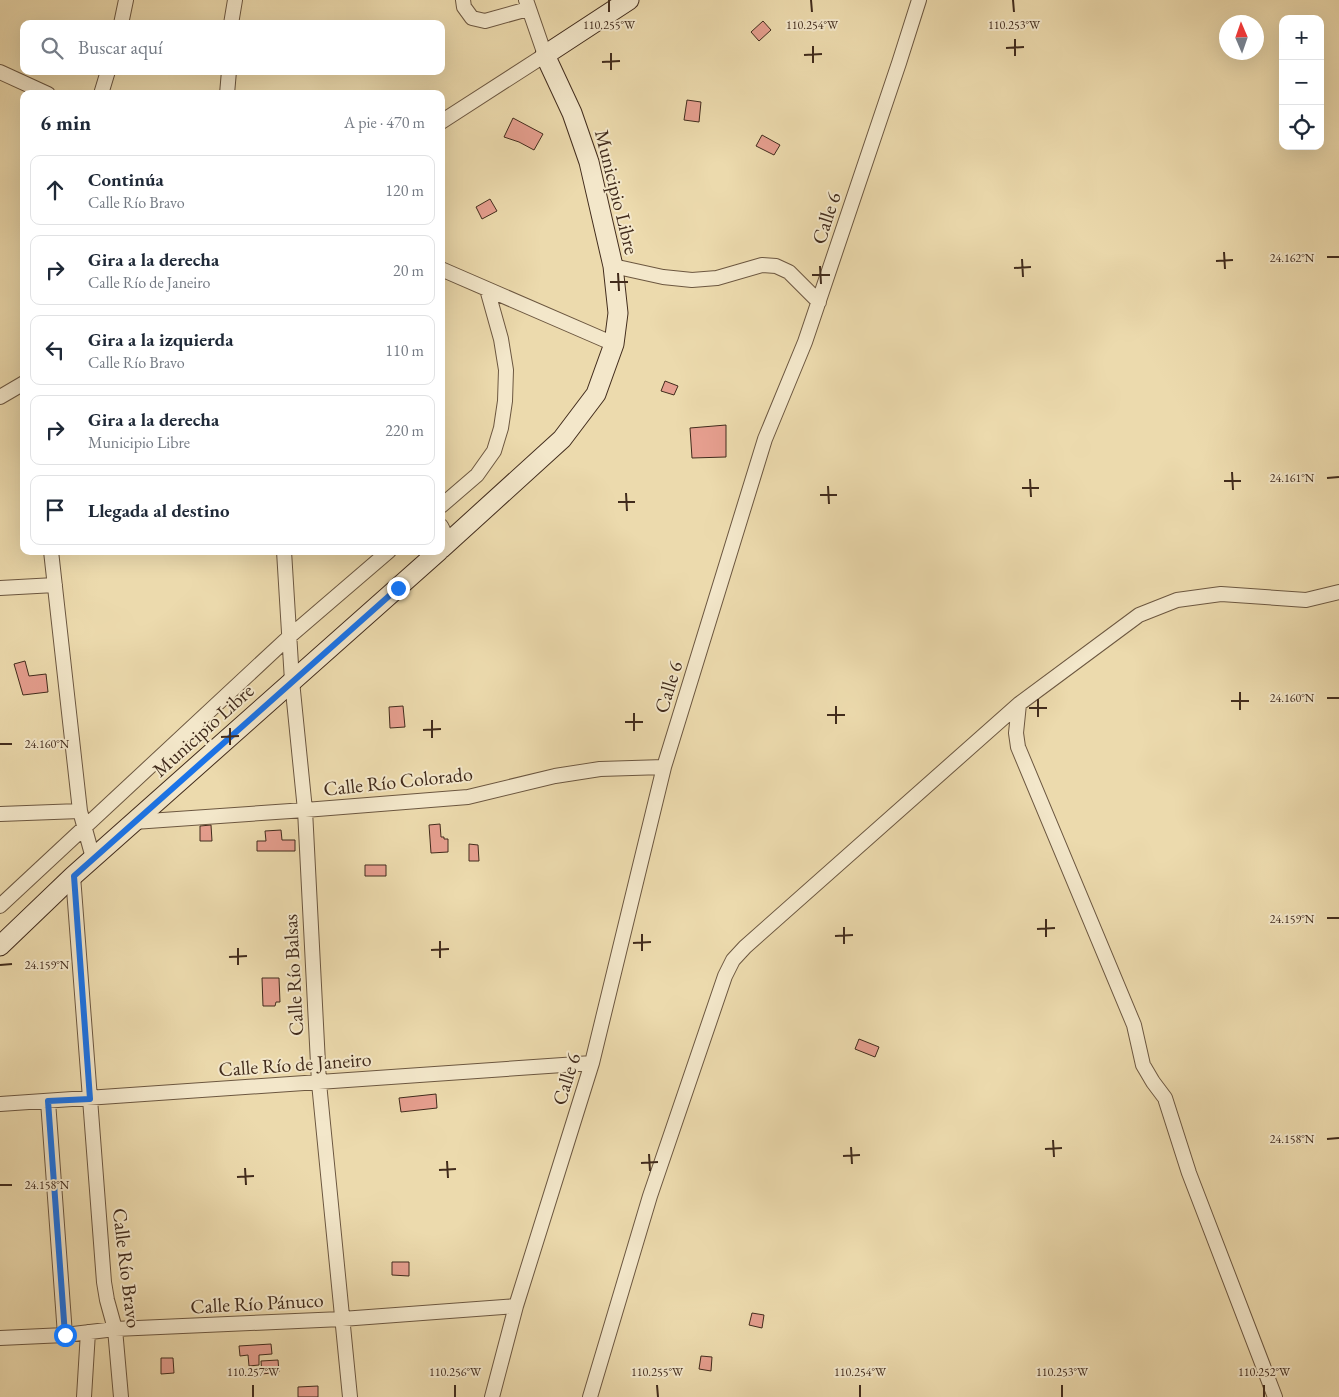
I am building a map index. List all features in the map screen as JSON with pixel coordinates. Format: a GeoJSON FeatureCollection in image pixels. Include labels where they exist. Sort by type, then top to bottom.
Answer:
{"type":"FeatureCollection","features":[{"type":"Feature","properties":{"kind":"street"},"geometry":{"type":"LineString","coordinates":[[122,20],[126,0]]}},
{"type":"Feature","properties":{"kind":"street"},"geometry":{"type":"LineString","coordinates":[[232,20],[235,0]]}},
{"type":"Feature","properties":{"kind":"street"},"geometry":{"type":"LineString","coordinates":[[463,0],[464,7],[472,18],[485,21],[527,4],[545,55]]}},
{"type":"Feature","properties":{"kind":"street"},"geometry":{"type":"LineString","coordinates":[[445,119],[629,0]]}},
{"type":"Feature","properties":{"kind":"street","name":"Calle 6"},"geometry":{"type":"LineString","coordinates":[[492,1397],[516,1306],[592,1063],[664,766],[765,439],[805,342],[919,0]]}},
{"type":"Feature","properties":{"kind":"street","name":"Municipio Libre"},"geometry":{"type":"LineString","coordinates":[[445,540],[562,440],[596,394],[614,344],[618,313],[613,266],[589,162],[572,113],[545,55]]}},
{"type":"Feature","properties":{"kind":"street"},"geometry":{"type":"LineString","coordinates":[[0,72],[39,90]]}},
{"type":"Feature","properties":{"kind":"street"},"geometry":{"type":"LineString","coordinates":[[102,90],[107,75]]}},
{"type":"Feature","properties":{"kind":"street"},"geometry":{"type":"LineString","coordinates":[[227,90],[229,75]]}},
{"type":"Feature","properties":{"kind":"street"},"geometry":{"type":"LineString","coordinates":[[613,266],[663,277],[692,280],[717,278],[762,264],[776,266],[789,272],[819,302]]}},
{"type":"Feature","properties":{"kind":"street"},"geometry":{"type":"LineString","coordinates":[[445,271],[614,344]]}},
{"type":"Feature","properties":{"kind":"street"},"geometry":{"type":"LineString","coordinates":[[445,503],[478,475],[494,451],[501,428],[505,401],[506,370],[502,339],[487,289]]}},
{"type":"Feature","properties":{"kind":"street"},"geometry":{"type":"LineString","coordinates":[[0,397],[20,385]]}},
{"type":"Feature","properties":{"kind":"street"},"geometry":{"type":"LineString","coordinates":[[51,555],[80,810],[93,858]]}},
{"type":"Feature","properties":{"kind":"street","name":"Calle Río Balsas"},"geometry":{"type":"LineString","coordinates":[[284,555],[292,681],[305,810],[319,1083],[350,1397]]}},
{"type":"Feature","properties":{"kind":"street"},"geometry":{"type":"LineString","coordinates":[[0,906],[290,636],[383,555]]}},
{"type":"Feature","properties":{"kind":"street","name":"Municipio Libre"},"geometry":{"type":"LineString","coordinates":[[0,946],[93,858],[292,681],[429,555]]}},
{"type":"Feature","properties":{"kind":"street"},"geometry":{"type":"LineString","coordinates":[[0,588],[55,585]]}},
{"type":"Feature","properties":{"kind":"street"},"geometry":{"type":"LineString","coordinates":[[590,1397],[650,1196],[725,976],[733,960],[744,947],[1019,704],[1139,615],[1177,600],[1221,594],[1306,600],[1339,592]]}},
{"type":"Feature","properties":{"kind":"street"},"geometry":{"type":"LineString","coordinates":[[1019,704],[1016,733],[1018,747],[1134,1024],[1143,1064],[1152,1082],[1165,1098],[1189,1173],[1275,1397]]}},
{"type":"Feature","properties":{"kind":"street","name":"Calle Río Colorado"},"geometry":{"type":"LineString","coordinates":[[134,822],[468,797],[555,776],[600,769],[664,766]]}},
{"type":"Feature","properties":{"kind":"street"},"geometry":{"type":"LineString","coordinates":[[0,814],[80,810]]}},
{"type":"Feature","properties":{"kind":"street","name":"Calle Río Bravo"},"geometry":{"type":"LineString","coordinates":[[74,876],[104,1282],[115,1330],[121,1397]]}},
{"type":"Feature","properties":{"kind":"street","name":"Calle Río de Janeiro"},"geometry":{"type":"LineString","coordinates":[[0,1104],[592,1063]]}},
{"type":"Feature","properties":{"kind":"street"},"geometry":{"type":"LineString","coordinates":[[48,1101],[65,1335]]}},
{"type":"Feature","properties":{"kind":"street","name":"Calle Río Pánuco"},"geometry":{"type":"LineString","coordinates":[[0,1338],[65,1335],[115,1330],[342,1319],[516,1306]]}},
{"type":"Feature","properties":{"kind":"street"},"geometry":{"type":"LineString","coordinates":[[84,1397],[88,1332]]}},
{"type":"Feature","properties":{"kind":"building"},"geometry":{"type":"Polygon","coordinates":[[[763,21],[771,30],[759,41],[751,32],[763,21]]]}},
{"type":"Feature","properties":{"kind":"building"},"geometry":{"type":"Polygon","coordinates":[[[687,100],[701,102],[699,122],[684,120],[687,100]]]}},
{"type":"Feature","properties":{"kind":"building"},"geometry":{"type":"Polygon","coordinates":[[[513,118],[543,134],[534,150],[504,137],[513,118]]]}},
{"type":"Feature","properties":{"kind":"building"},"geometry":{"type":"Polygon","coordinates":[[[762,135],[780,145],[774,155],[756,146],[762,135]]]}},
{"type":"Feature","properties":{"kind":"building"},"geometry":{"type":"Polygon","coordinates":[[[490,199],[497,211],[482,219],[476,207],[490,199]]]}},
{"type":"Feature","properties":{"kind":"building"},"geometry":{"type":"Polygon","coordinates":[[[665,381],[678,386],[674,395],[661,391],[665,381]]]}},
{"type":"Feature","properties":{"kind":"building"},"geometry":{"type":"Polygon","coordinates":[[[726,425],[726,457],[692,458],[690,428],[726,425]]]}},
{"type":"Feature","properties":{"kind":"building"},"geometry":{"type":"Polygon","coordinates":[[[25,661],[29,676],[46,674],[48,692],[23,695],[14,664],[25,661]]]}},
{"type":"Feature","properties":{"kind":"building"},"geometry":{"type":"Polygon","coordinates":[[[403,706],[405,727],[390,728],[389,707],[403,706]]]}},
{"type":"Feature","properties":{"kind":"building"},"geometry":{"type":"Polygon","coordinates":[[[440,824],[441,837],[448,839],[448,852],[431,853],[429,825],[440,824]]]}},
{"type":"Feature","properties":{"kind":"building"},"geometry":{"type":"Polygon","coordinates":[[[211,825],[212,841],[200,841],[200,826],[211,825]]]}},
{"type":"Feature","properties":{"kind":"building"},"geometry":{"type":"Polygon","coordinates":[[[281,830],[282,840],[295,840],[295,851],[257,851],[257,841],[266,841],[265,831],[281,830]]]}},
{"type":"Feature","properties":{"kind":"building"},"geometry":{"type":"Polygon","coordinates":[[[469,844],[478,845],[479,861],[469,861],[469,844]]]}},
{"type":"Feature","properties":{"kind":"building"},"geometry":{"type":"Polygon","coordinates":[[[365,865],[386,865],[386,876],[365,876],[365,865]]]}},
{"type":"Feature","properties":{"kind":"building"},"geometry":{"type":"Polygon","coordinates":[[[262,978],[279,978],[280,1002],[276,1002],[275,1006],[263,1006],[262,978]]]}},
{"type":"Feature","properties":{"kind":"building"},"geometry":{"type":"Polygon","coordinates":[[[859,1039],[879,1047],[875,1057],[855,1049],[859,1039]]]}},
{"type":"Feature","properties":{"kind":"building"},"geometry":{"type":"Polygon","coordinates":[[[436,1094],[437,1108],[401,1112],[399,1098],[436,1094]]]}},
{"type":"Feature","properties":{"kind":"building"},"geometry":{"type":"Polygon","coordinates":[[[392,1262],[409,1262],[409,1276],[392,1275],[392,1262]]]}},
{"type":"Feature","properties":{"kind":"building"},"geometry":{"type":"Polygon","coordinates":[[[752,1313],[764,1315],[762,1328],[749,1325],[752,1313]]]}},
{"type":"Feature","properties":{"kind":"building"},"geometry":{"type":"Polygon","coordinates":[[[271,1344],[272,1354],[259,1355],[259,1365],[249,1366],[248,1355],[240,1356],[239,1346],[271,1344]]]}},
{"type":"Feature","properties":{"kind":"building"},"geometry":{"type":"Polygon","coordinates":[[[701,1356],[712,1357],[711,1371],[699,1369],[701,1356]]]}},
{"type":"Feature","properties":{"kind":"building"},"geometry":{"type":"Polygon","coordinates":[[[161,1358],[173,1358],[174,1373],[161,1374],[161,1358]]]}},
{"type":"Feature","properties":{"kind":"building"},"geometry":{"type":"Polygon","coordinates":[[[278,1360],[279,1372],[262,1374],[261,1361],[278,1360]]]}},
{"type":"Feature","properties":{"kind":"building"},"geometry":{"type":"Polygon","coordinates":[[[318,1386],[318,1397],[298,1397],[298,1387],[318,1386]]]}},
{"type":"Feature","properties":{"kind":"route"},"geometry":{"type":"LineString","coordinates":[[65,1335],[48,1101],[90,1099],[74,876],[398,588]]}}]}
